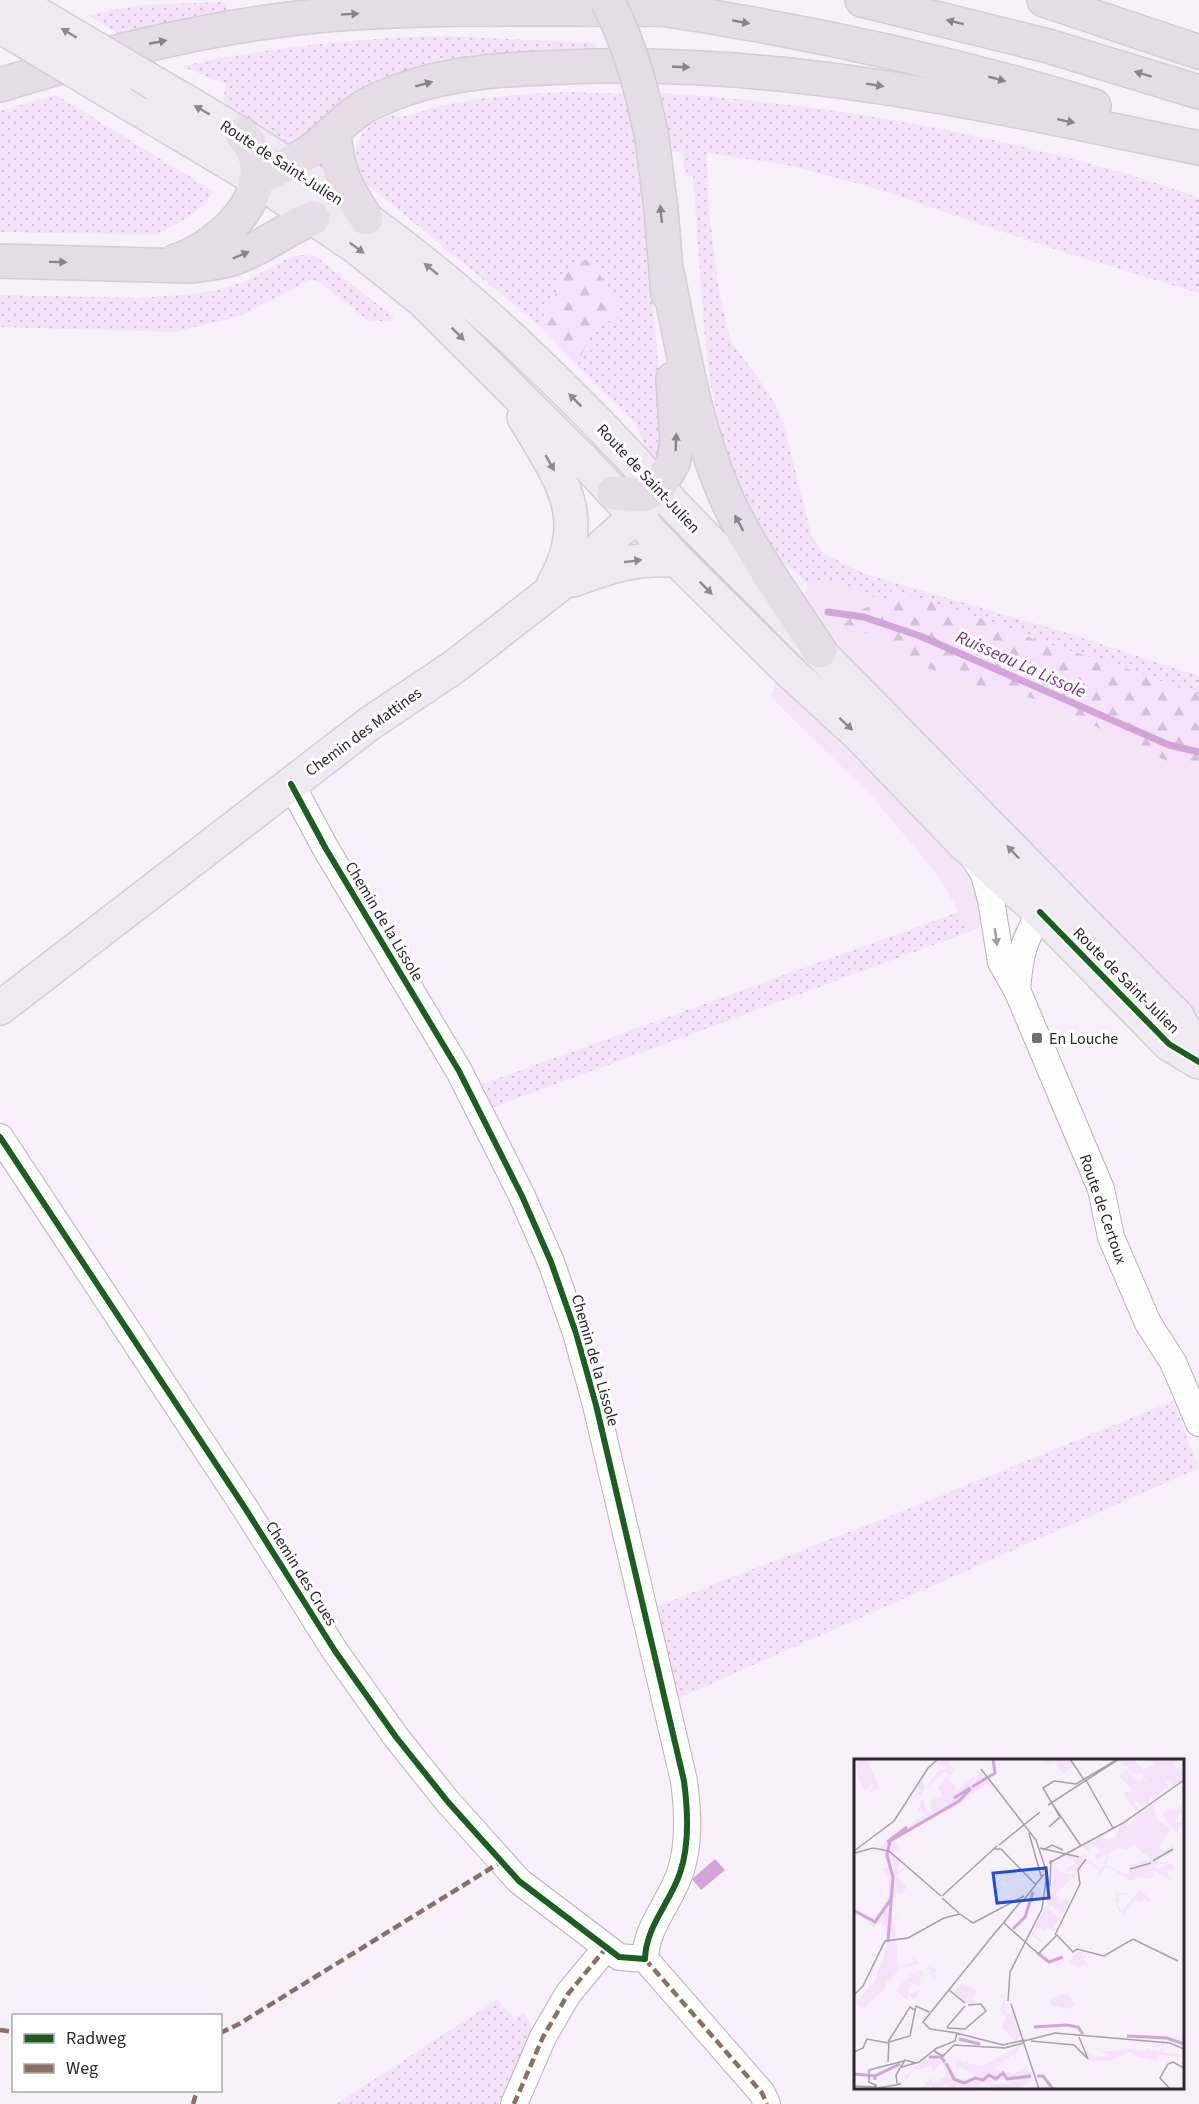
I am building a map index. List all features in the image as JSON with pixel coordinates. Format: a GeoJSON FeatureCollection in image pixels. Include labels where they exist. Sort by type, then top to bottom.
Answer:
{"type":"FeatureCollection","features":[{"type":"Feature","properties":{"kind":"highway"},"geometry":{"type":"LineString","coordinates":[[598,0],[747,23],[833,40],[966,71],[1084,103],[1199,140]]}},
{"type":"Feature","properties":{"kind":"highway"},"geometry":{"type":"LineString","coordinates":[[608,0],[630,51],[646,107],[652,138],[676,337],[698,415],[719,478],[740,525],[820,651]]}},
{"type":"Feature","properties":{"kind":"highway"},"geometry":{"type":"LineString","coordinates":[[862,0],[1047,46],[1199,92]]}},
{"type":"Feature","properties":{"kind":"highway"},"geometry":{"type":"LineString","coordinates":[[1044,0],[1199,52]]}},
{"type":"Feature","properties":{"kind":"highway"},"geometry":{"type":"LineString","coordinates":[[0,85],[148,43],[301,18],[426,10],[662,9]]}},
{"type":"Feature","properties":{"kind":"highway"},"geometry":{"type":"LineString","coordinates":[[256,179],[309,152],[369,104],[426,83],[503,70],[619,65],[707,68],[808,76],[906,90],[1199,148]]}},
{"type":"Feature","properties":{"kind":"highway"},"geometry":{"type":"LineString","coordinates":[[334,132],[340,172],[344,183],[366,218]]}},
{"type":"Feature","properties":{"kind":"highway"},"geometry":{"type":"LineString","coordinates":[[163,264],[192,255],[222,234],[248,206],[256,179],[257,163],[254,149],[242,134]]}},
{"type":"Feature","properties":{"kind":"highway"},"geometry":{"type":"LineString","coordinates":[[0,261],[190,266],[231,260],[313,218]]}},
{"type":"Feature","properties":{"kind":"highway"},"geometry":{"type":"LineString","coordinates":[[626,504],[643,495],[668,499],[676,451],[674,391],[676,337]]}},
{"type":"Feature","properties":{"kind":"main road","name":"Route de Saint-Julien"},"geometry":{"type":"LineString","coordinates":[[14,0],[242,134],[287,163],[366,218],[453,286],[511,338],[617,443],[668,499],[820,651],[1047,903],[1169,1044],[1199,1062]]}},
{"type":"Feature","properties":{"kind":"main road","name":"Route de Saint-Julien"},"geometry":{"type":"LineString","coordinates":[[0,26],[256,179],[357,248],[399,281],[441,318],[500,376],[626,504],[677,560],[787,669],[858,735],[964,844],[1000,874],[1047,903],[1177,1016],[1199,1056]]}},
{"type":"Feature","properties":{"kind":"main road"},"geometry":{"type":"LineString","coordinates":[[500,376],[559,478],[570,504],[572,528],[569,549],[553,590]]}},
{"type":"Feature","properties":{"kind":"main road","name":"Chemin des Mattines"},"geometry":{"type":"LineString","coordinates":[[0,1008],[369,724],[454,668],[553,590],[626,504]]}},
{"type":"Feature","properties":{"kind":"main road"},"geometry":{"type":"LineString","coordinates":[[553,590],[627,561],[677,560]]}},
{"type":"Feature","properties":{"kind":"street","name":"Chemin de la Lissole"},"geometry":{"type":"LineString","coordinates":[[291,784],[326,849],[459,1071],[539,1232],[576,1333],[596,1405],[641,1595],[684,1781],[687,1803],[687,1835],[680,1874],[646,1943],[645,1959]]}},
{"type":"Feature","properties":{"kind":"street","name":"Route de Certoux"},"geometry":{"type":"LineString","coordinates":[[964,844],[984,874],[991,900],[1001,962],[1017,990],[1101,1189],[1111,1237],[1148,1323],[1173,1362],[1199,1423]]}},
{"type":"Feature","properties":{"kind":"street","name":"Route de Certoux"},"geometry":{"type":"LineString","coordinates":[[1017,990],[1019,960],[1024,943],[1047,903]]}},
{"type":"Feature","properties":{"kind":"street","name":"Chemin des Crues"},"geometry":{"type":"LineString","coordinates":[[0,1137],[245,1508],[335,1651],[396,1737],[448,1802],[519,1881],[619,1957],[645,1959]]}},
{"type":"Feature","properties":{"kind":"street"},"geometry":{"type":"LineString","coordinates":[[514,2104],[543,2037],[568,1994],[606,1948]]}},
{"type":"Feature","properties":{"kind":"street"},"geometry":{"type":"LineString","coordinates":[[645,1959],[762,2094],[767,2104]]}},
{"type":"Feature","properties":{"kind":"shaded area"},"geometry":{"type":"Polygon","coordinates":[[[835,582],[884,601],[858,611],[840,629],[858,631],[881,638],[922,666],[970,684],[1043,701],[1171,763],[1178,756],[1199,764],[1199,1060],[1033,887],[974,930],[959,912],[937,874],[874,799],[771,697],[808,584],[835,582]]]}},
{"type":"Feature","properties":{"kind":"shaded area"},"geometry":{"type":"Polygon","coordinates":[[[715,1859],[725,1870],[701,1890],[692,1879],[715,1859]]]}},
{"type":"Feature","properties":{"kind":"green space"},"geometry":{"type":"Polygon","coordinates":[[[227,2],[226,12],[121,35],[88,15],[141,5],[227,2]]]}},
{"type":"Feature","properties":{"kind":"green space"},"geometry":{"type":"Polygon","coordinates":[[[444,36],[594,43],[603,56],[513,58],[300,143],[291,144],[283,142],[222,106],[226,84],[181,66],[312,45],[444,36]]]}},
{"type":"Feature","properties":{"kind":"green space"},"geometry":{"type":"Polygon","coordinates":[[[568,92],[626,94],[637,156],[665,428],[658,455],[654,460],[648,453],[636,424],[577,366],[594,326],[569,268],[539,325],[363,181],[359,169],[357,149],[359,140],[370,126],[391,115],[409,116],[440,106],[488,98],[568,92]]]}},
{"type":"Feature","properties":{"kind":"green space"},"geometry":{"type":"Polygon","coordinates":[[[659,93],[788,105],[917,124],[1076,160],[1199,198],[1199,293],[1060,251],[871,187],[788,165],[707,153],[709,211],[718,283],[730,341],[757,376],[776,406],[785,430],[812,537],[823,553],[862,573],[1067,633],[1199,676],[1199,695],[893,589],[884,601],[835,582],[808,584],[760,542],[724,446],[711,386],[704,329],[693,176],[684,176],[683,152],[668,151],[659,93]]]}},
{"type":"Feature","properties":{"kind":"green space"},"geometry":{"type":"Polygon","coordinates":[[[56,95],[213,191],[204,205],[187,218],[157,235],[0,232],[0,111],[56,95]]]}},
{"type":"Feature","properties":{"kind":"green space"},"geometry":{"type":"Polygon","coordinates":[[[299,255],[315,256],[393,316],[392,322],[367,320],[321,283],[311,280],[240,316],[174,332],[0,327],[0,295],[141,298],[214,291],[249,280],[282,261],[299,255]]]}},
{"type":"Feature","properties":{"kind":"green space"},"geometry":{"type":"Polygon","coordinates":[[[588,259],[624,316],[594,326],[577,366],[539,325],[569,268],[588,259]]]}},
{"type":"Feature","properties":{"kind":"green space"},"geometry":{"type":"Polygon","coordinates":[[[893,589],[1199,695],[1199,764],[1178,756],[1171,763],[1043,701],[970,684],[922,666],[880,638],[858,631],[839,629],[858,611],[884,601],[893,589]]]}},
{"type":"Feature","properties":{"kind":"green space"},"geometry":{"type":"Polygon","coordinates":[[[959,912],[974,930],[488,1109],[477,1086],[959,912]]]}},
{"type":"Feature","properties":{"kind":"green space"},"geometry":{"type":"Polygon","coordinates":[[[1173,1401],[1199,1468],[672,1701],[650,1609],[908,1509],[1173,1401]]]}},
{"type":"Feature","properties":{"kind":"green space"},"geometry":{"type":"Polygon","coordinates":[[[497,2000],[516,2019],[523,2012],[534,2029],[503,2104],[336,2104],[497,2000]]]}},
{"type":"Feature","properties":{"kind":"waterway","name":"Ruisseau La Lissole"},"geometry":{"type":"LineString","coordinates":[[828,612],[864,617],[920,636],[1169,745],[1199,752]]}},
{"type":"Feature","properties":{"kind":"marked path"},"geometry":{"type":"LineString","coordinates":[[222,2032],[239,2024],[501,1862]]}},
{"type":"Feature","properties":{"kind":"marked path"},"geometry":{"type":"LineString","coordinates":[[514,2104],[543,2037],[568,1994],[606,1948]]}},
{"type":"Feature","properties":{"kind":"marked path"},"geometry":{"type":"LineString","coordinates":[[645,1959],[762,2093],[767,2104]]}},
{"type":"Feature","properties":{"kind":"marked path"},"geometry":{"type":"LineString","coordinates":[[0,2030],[12,2032]]}},
{"type":"Feature","properties":{"kind":"marked path"},"geometry":{"type":"LineString","coordinates":[[193,2104],[196,2092]]}},
{"type":"Feature","properties":{"kind":"cycle path"},"geometry":{"type":"LineString","coordinates":[[0,1137],[245,1508],[335,1651],[396,1737],[448,1802],[519,1881],[619,1957],[645,1959],[649,1936],[676,1884],[683,1862],[687,1827],[684,1781],[596,1405],[576,1333],[551,1262],[522,1196],[459,1071],[326,849],[291,784]]}},
{"type":"Feature","properties":{"kind":"cycle path"},"geometry":{"type":"LineString","coordinates":[[1040,912],[1169,1044],[1199,1062]]}},
{"type":"Feature","properties":{"kind":"place","name":"En Louche"},"geometry":{"type":"Point","coordinates":[1037,1038]}}]}
